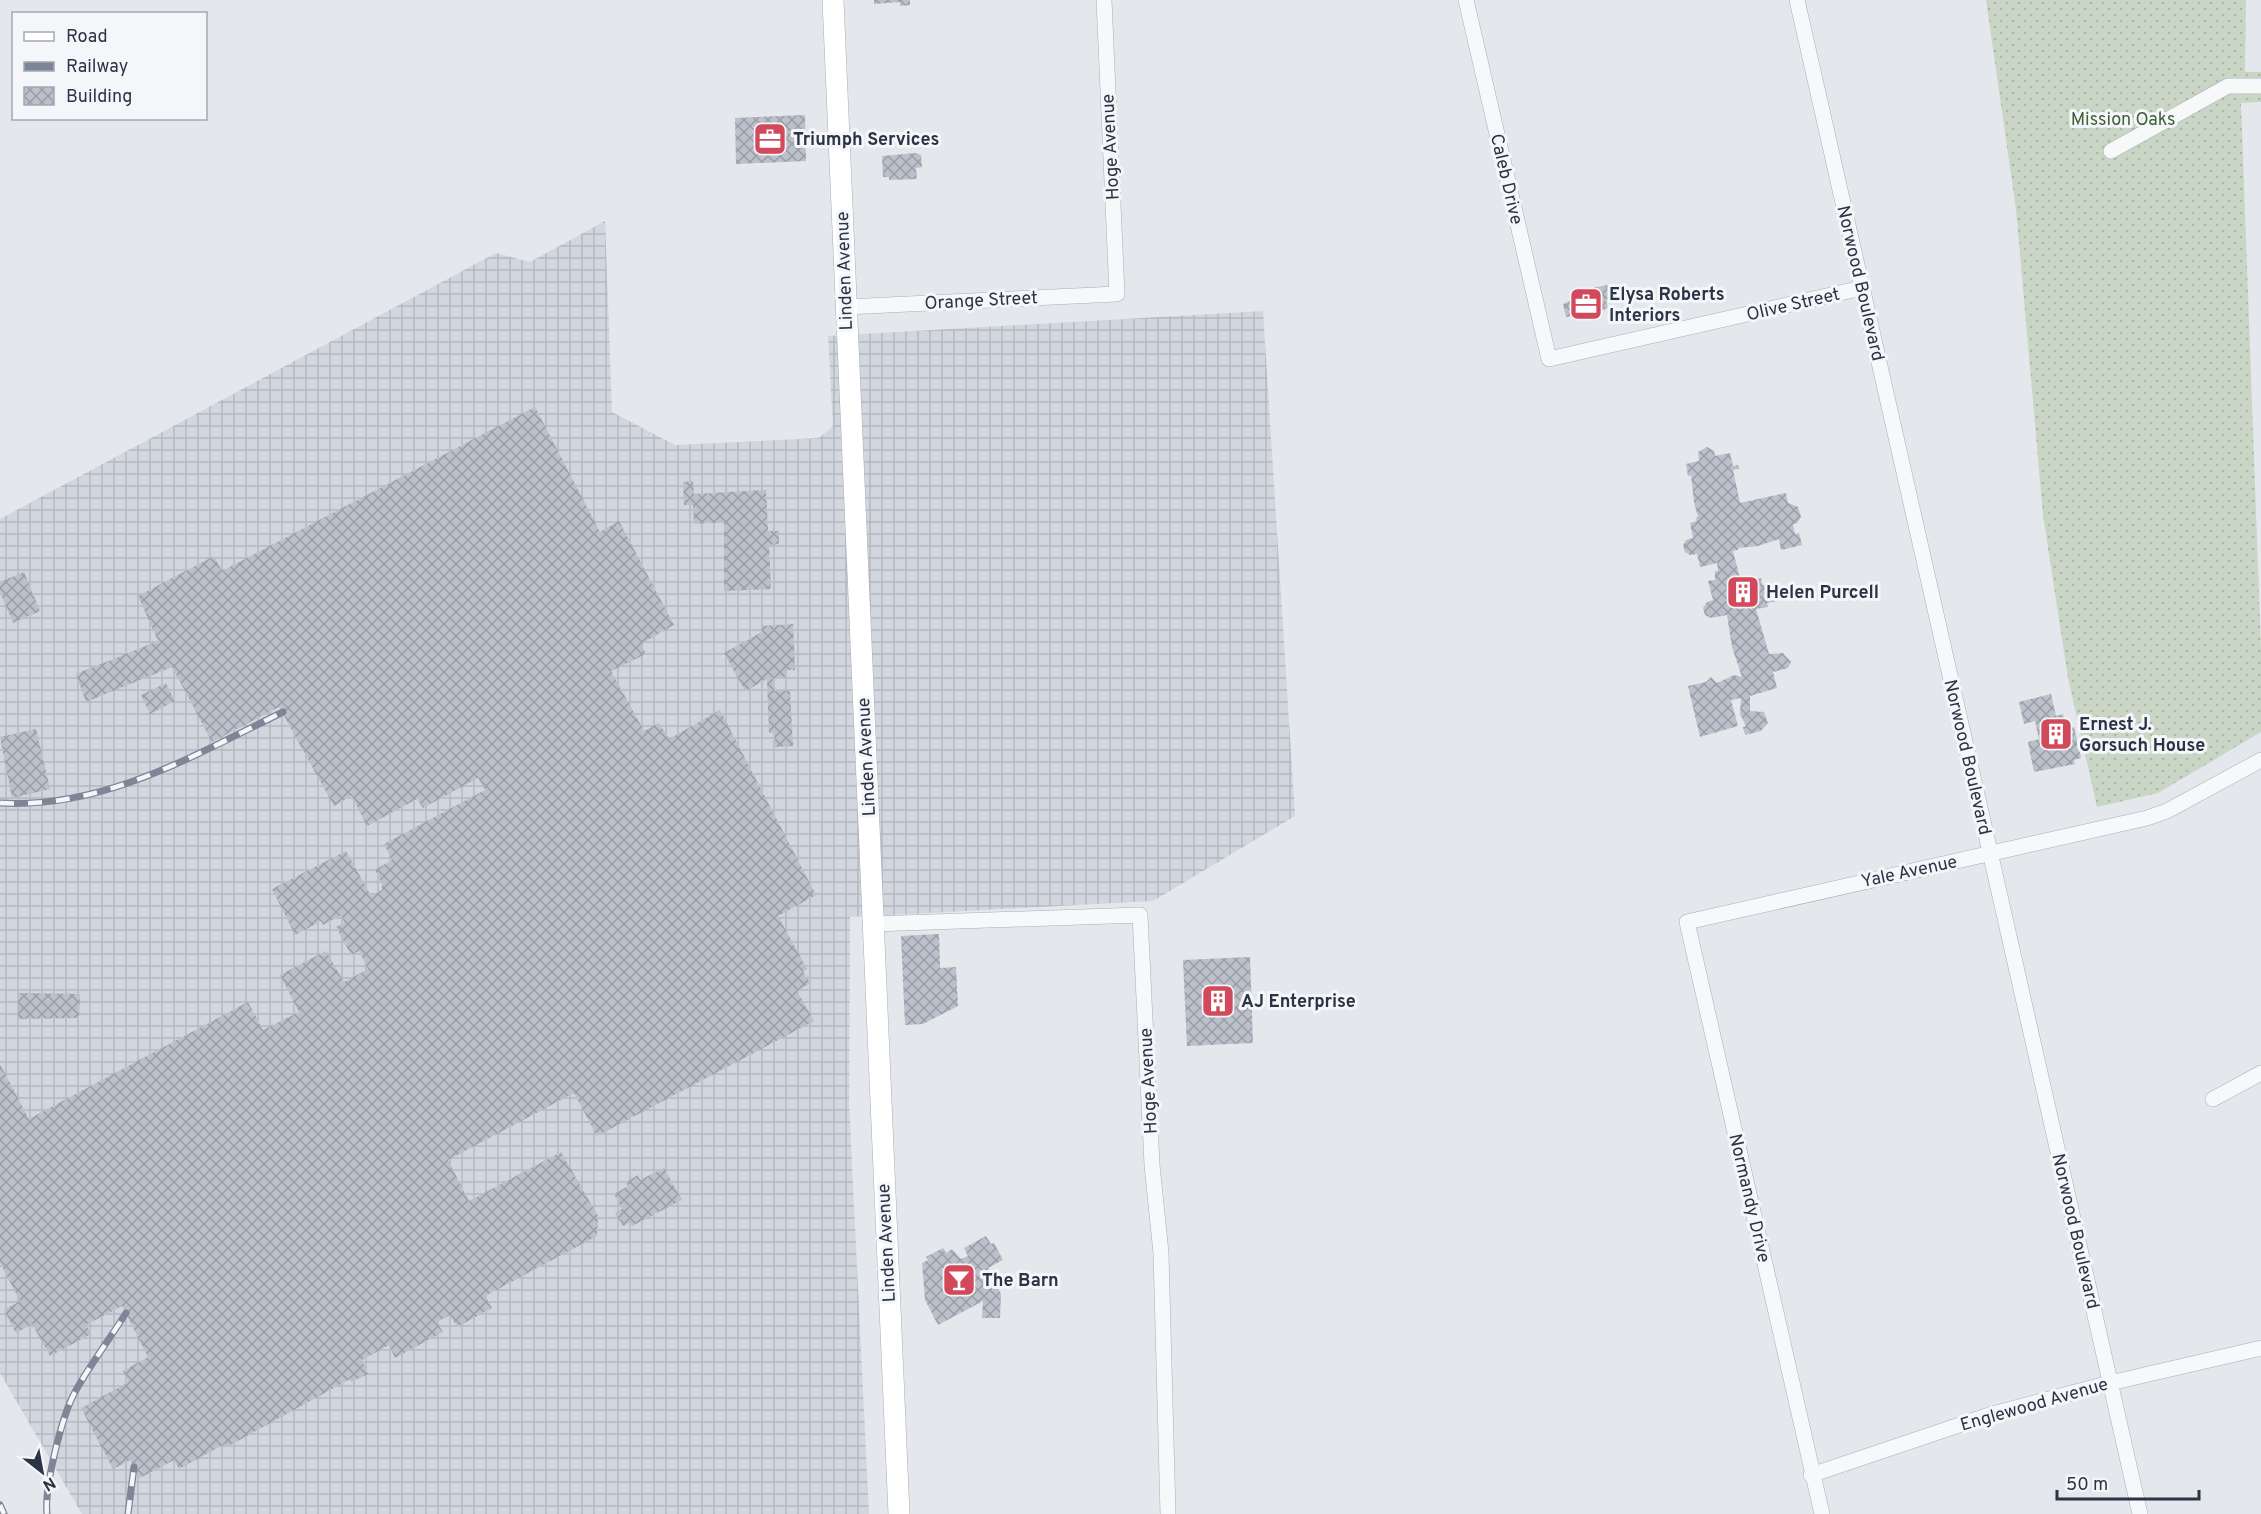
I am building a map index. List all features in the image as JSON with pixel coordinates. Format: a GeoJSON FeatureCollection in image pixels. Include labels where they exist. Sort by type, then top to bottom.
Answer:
{"type":"FeatureCollection","features":[{"type":"Feature","properties":{"kind":"street","name":"Linden Avenue"},"geometry":{"type":"LineString","coordinates":[[833,0],[899,1514]]}},
{"type":"Feature","properties":{"kind":"street","name":"Hoge Avenue"},"geometry":{"type":"LineString","coordinates":[[1104,0],[1117,294]]}},
{"type":"Feature","properties":{"kind":"street","name":"Caleb Drive"},"geometry":{"type":"LineString","coordinates":[[1466,0],[1549,359]]}},
{"type":"Feature","properties":{"kind":"street","name":"Norwood Boulevard"},"geometry":{"type":"LineString","coordinates":[[1797,0],[2140,1514]]}},
{"type":"Feature","properties":{"kind":"street"},"geometry":{"type":"LineString","coordinates":[[2111,151],[2228,86],[2261,86]]}},
{"type":"Feature","properties":{"kind":"street","name":"Olive Street"},"geometry":{"type":"LineString","coordinates":[[1549,359],[1862,288]]}},
{"type":"Feature","properties":{"kind":"street","name":"Orange Street"},"geometry":{"type":"LineString","coordinates":[[846,307],[1117,294]]}},
{"type":"Feature","properties":{"kind":"street","name":"Yale Avenue"},"geometry":{"type":"LineString","coordinates":[[1687,922],[2147,818],[2167,811],[2261,760]]}},
{"type":"Feature","properties":{"kind":"street","name":"Hoge Avenue"},"geometry":{"type":"LineString","coordinates":[[873,924],[1140,915],[1152,1165],[1161,1253],[1168,1514]]}},
{"type":"Feature","properties":{"kind":"street","name":"Normandy Drive"},"geometry":{"type":"LineString","coordinates":[[1687,922],[1810,1457],[1811,1474],[1822,1514]]}},
{"type":"Feature","properties":{"kind":"street"},"geometry":{"type":"LineString","coordinates":[[2212,1099],[2261,1073]]}},
{"type":"Feature","properties":{"kind":"street","name":"Englewood Avenue"},"geometry":{"type":"LineString","coordinates":[[1811,1474],[1989,1415],[2110,1383],[2261,1348]]}},
{"type":"Feature","properties":{"kind":"shaded area"},"geometry":{"type":"Polygon","coordinates":[[[605,221],[612,412],[675,445],[819,438],[833,426],[828,336],[1263,311],[1295,816],[1153,901],[850,917],[849,1102],[869,1514],[82,1514],[0,1373],[0,519],[496,253],[530,262],[605,221]]]}},
{"type":"Feature","properties":{"kind":"green space","name":"Mission Oaks"},"geometry":{"type":"Polygon","coordinates":[[[1986,0],[2246,0],[2245,72],[2261,72],[2261,102],[2241,103],[2261,649],[2261,732],[2158,793],[2097,807],[2068,678],[2043,515],[2016,209],[1986,0]]]}},
{"type":"Feature","properties":{"kind":"building"},"geometry":{"type":"Polygon","coordinates":[[[874,0],[910,0],[910,5],[900,6],[900,2],[874,4],[874,0]]]}},
{"type":"Feature","properties":{"kind":"building","name":"Triumph Services"},"geometry":{"type":"Polygon","coordinates":[[[805,115],[806,161],[736,164],[735,118],[805,115]]]}},
{"type":"Feature","properties":{"kind":"building"},"geometry":{"type":"Polygon","coordinates":[[[916,153],[921,155],[922,167],[916,168],[917,179],[889,180],[889,177],[883,177],[882,156],[916,153]]]}},
{"type":"Feature","properties":{"kind":"building"},"geometry":{"type":"Polygon","coordinates":[[[1612,284],[1615,296],[1606,300],[1608,308],[1594,314],[1566,317],[1563,304],[1574,299],[1573,292],[1612,284]]]}},
{"type":"Feature","properties":{"kind":"building"},"geometry":{"type":"Polygon","coordinates":[[[535,407],[600,532],[619,521],[674,625],[641,644],[646,654],[611,671],[644,731],[659,723],[669,739],[720,710],[816,895],[778,916],[807,969],[803,971],[810,983],[797,991],[814,1021],[597,1136],[574,1093],[448,1160],[469,1201],[561,1152],[598,1216],[597,1236],[485,1296],[492,1308],[457,1327],[450,1315],[437,1322],[443,1332],[395,1358],[389,1345],[362,1360],[368,1374],[351,1382],[350,1379],[227,1447],[225,1444],[179,1469],[174,1460],[140,1478],[130,1460],[113,1469],[81,1408],[129,1382],[123,1371],[148,1357],[122,1306],[86,1325],[91,1334],[50,1356],[32,1324],[16,1333],[4,1310],[20,1301],[0,1263],[0,1064],[29,1119],[248,1002],[263,1030],[299,1012],[280,975],[326,951],[344,982],[368,969],[359,951],[351,955],[336,927],[344,923],[342,915],[323,925],[321,921],[295,935],[272,889],[346,851],[371,896],[382,890],[382,884],[375,870],[392,860],[384,844],[485,790],[478,778],[423,808],[417,799],[367,826],[352,796],[334,806],[279,707],[212,742],[172,667],[86,702],[76,674],[158,641],[138,596],[214,556],[222,571],[535,407]]]}},
{"type":"Feature","properties":{"kind":"building","name":"Helen Purcell"},"geometry":{"type":"Polygon","coordinates":[[[1707,447],[1714,451],[1715,456],[1730,453],[1733,466],[1738,465],[1739,469],[1733,470],[1740,503],[1786,493],[1788,503],[1798,507],[1801,517],[1797,523],[1793,524],[1795,534],[1799,533],[1802,545],[1781,550],[1779,539],[1733,551],[1741,582],[1761,578],[1762,585],[1773,582],[1777,601],[1767,603],[1768,607],[1756,609],[1769,654],[1783,653],[1791,662],[1788,668],[1773,672],[1777,688],[1750,696],[1750,711],[1764,712],[1768,723],[1761,731],[1745,735],[1743,727],[1746,726],[1740,714],[1741,698],[1731,700],[1738,726],[1700,737],[1688,686],[1706,682],[1711,677],[1717,683],[1734,675],[1742,677],[1732,647],[1727,615],[1711,618],[1705,615],[1703,608],[1707,602],[1713,600],[1708,581],[1715,580],[1715,571],[1718,571],[1717,563],[1700,567],[1697,554],[1690,555],[1685,552],[1683,545],[1686,540],[1693,538],[1690,523],[1697,521],[1696,517],[1698,517],[1691,475],[1688,476],[1686,464],[1699,461],[1698,452],[1707,447]]]}},
{"type":"Feature","properties":{"kind":"building"},"geometry":{"type":"Polygon","coordinates":[[[693,481],[694,494],[766,490],[768,531],[779,531],[779,544],[769,545],[771,589],[724,591],[724,522],[694,524],[693,505],[684,505],[683,482],[693,481]]]}},
{"type":"Feature","properties":{"kind":"building"},"geometry":{"type":"Polygon","coordinates":[[[24,572],[40,611],[13,623],[0,592],[0,582],[24,572]]]}},
{"type":"Feature","properties":{"kind":"building"},"geometry":{"type":"Polygon","coordinates":[[[793,624],[795,670],[785,670],[785,677],[773,678],[774,691],[790,691],[793,746],[775,747],[775,733],[769,733],[767,679],[745,691],[724,653],[762,632],[762,626],[793,624]]]}},
{"type":"Feature","properties":{"kind":"building"},"geometry":{"type":"Polygon","coordinates":[[[166,683],[175,701],[150,714],[141,695],[166,683]]]}},
{"type":"Feature","properties":{"kind":"building","name":"Ernest J. Gorsuch House"},"geometry":{"type":"Polygon","coordinates":[[[2051,694],[2056,716],[2063,714],[2067,729],[2074,727],[2081,758],[2074,760],[2075,764],[2034,772],[2028,742],[2039,739],[2035,721],[2024,724],[2019,702],[2051,694]]]}},
{"type":"Feature","properties":{"kind":"building"},"geometry":{"type":"Polygon","coordinates":[[[36,729],[50,789],[12,798],[0,737],[36,729]]]}},
{"type":"Feature","properties":{"kind":"building"},"geometry":{"type":"Polygon","coordinates":[[[939,934],[940,968],[956,967],[958,1006],[923,1024],[905,1025],[901,936],[939,934]]]}},
{"type":"Feature","properties":{"kind":"building","name":"AJ Enterprise"},"geometry":{"type":"Polygon","coordinates":[[[1250,957],[1253,1043],[1187,1046],[1183,960],[1250,957]]]}},
{"type":"Feature","properties":{"kind":"building"},"geometry":{"type":"Polygon","coordinates":[[[18,993],[80,994],[79,1018],[18,1019],[18,993]]]}},
{"type":"Feature","properties":{"kind":"building"},"geometry":{"type":"Polygon","coordinates":[[[664,1168],[682,1200],[632,1226],[630,1222],[623,1226],[615,1213],[622,1209],[614,1194],[628,1186],[626,1182],[638,1175],[640,1180],[664,1168]]]}},
{"type":"Feature","properties":{"kind":"building","name":"The Barn"},"geometry":{"type":"Polygon","coordinates":[[[986,1236],[991,1244],[994,1243],[1003,1260],[988,1268],[1001,1294],[1000,1318],[982,1318],[983,1301],[938,1325],[925,1300],[922,1263],[928,1260],[926,1257],[943,1248],[946,1253],[952,1249],[961,1259],[968,1256],[964,1248],[986,1236]]]}},
{"type":"Feature","properties":{"kind":"railway"},"geometry":{"type":"LineString","coordinates":[[0,803],[38,803],[75,798],[111,788],[181,762],[283,712]]}},
{"type":"Feature","properties":{"kind":"railway"},"geometry":{"type":"LineString","coordinates":[[47,1514],[51,1470],[70,1403],[87,1372],[126,1313]]}},
{"type":"Feature","properties":{"kind":"railway"},"geometry":{"type":"LineString","coordinates":[[128,1514],[134,1467]]}},
{"type":"Feature","properties":{"kind":"railway"},"geometry":{"type":"LineString","coordinates":[[0,1505],[4,1514]]}},
{"type":"Feature","properties":{"kind":"place","name":"Triumph Services"},"geometry":{"type":"Point","coordinates":[770,139]}},
{"type":"Feature","properties":{"kind":"place","name":"Elysa Roberts Interiors"},"geometry":{"type":"Point","coordinates":[1586,304]}},
{"type":"Feature","properties":{"kind":"place","name":"Helen Purcell"},"geometry":{"type":"Point","coordinates":[1743,592]}},
{"type":"Feature","properties":{"kind":"place","name":"Ernest J. Gorsuch House"},"geometry":{"type":"Point","coordinates":[2056,734]}},
{"type":"Feature","properties":{"kind":"place","name":"AJ Enterprise"},"geometry":{"type":"Point","coordinates":[1218,1001]}},
{"type":"Feature","properties":{"kind":"place","name":"The Barn"},"geometry":{"type":"Point","coordinates":[959,1280]}}]}
